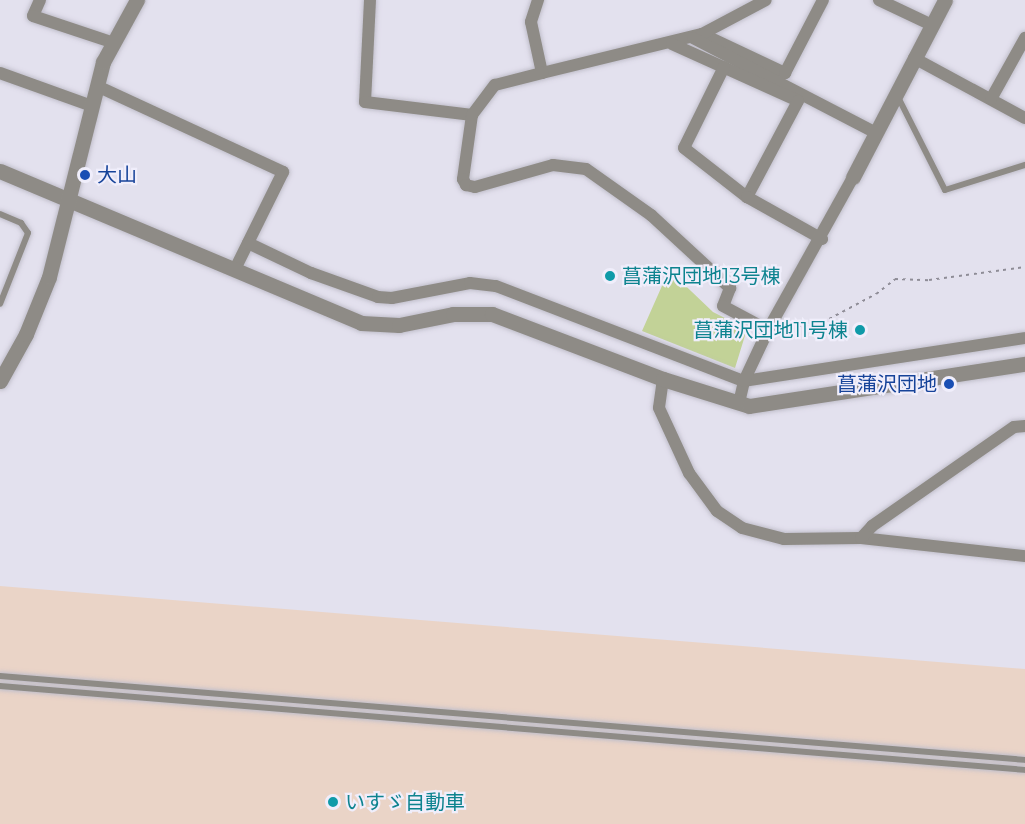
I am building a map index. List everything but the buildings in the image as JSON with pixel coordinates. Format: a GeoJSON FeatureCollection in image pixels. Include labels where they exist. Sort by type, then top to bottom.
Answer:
{"type":"FeatureCollection","features":[{"type":"Feature","properties":{"kind":"street"},"geometry":{"type":"LineString","coordinates":[[40,0],[33,16],[111,42]]}},
{"type":"Feature","properties":{"kind":"street"},"geometry":{"type":"LineString","coordinates":[[0,381],[38,305],[111,42],[137,0]]}},
{"type":"Feature","properties":{"kind":"street"},"geometry":{"type":"LineString","coordinates":[[370,0],[365,102],[472,115]]}},
{"type":"Feature","properties":{"kind":"street"},"geometry":{"type":"LineString","coordinates":[[538,0],[531,22],[542,73]]}},
{"type":"Feature","properties":{"kind":"street"},"geometry":{"type":"LineString","coordinates":[[766,0],[697,36],[672,44],[495,85],[472,115],[463,179],[466,185],[475,187],[553,165],[586,169],[651,215],[730,288],[723,306],[768,330]]}},
{"type":"Feature","properties":{"kind":"street"},"geometry":{"type":"LineString","coordinates":[[697,36],[785,73],[823,0]]}},
{"type":"Feature","properties":{"kind":"street"},"geometry":{"type":"LineString","coordinates":[[879,0],[932,25]]}},
{"type":"Feature","properties":{"kind":"street"},"geometry":{"type":"LineString","coordinates":[[739,404],[744,381],[768,330],[822,239],[945,0]]}},
{"type":"Feature","properties":{"kind":"street"},"geometry":{"type":"LineString","coordinates":[[697,36],[876,133]]}},
{"type":"Feature","properties":{"kind":"street"},"geometry":{"type":"LineString","coordinates":[[991,99],[1025,38]]}},
{"type":"Feature","properties":{"kind":"street"},"geometry":{"type":"LineString","coordinates":[[672,44],[798,101],[747,197]]}},
{"type":"Feature","properties":{"kind":"street"},"geometry":{"type":"LineString","coordinates":[[914,58],[1025,118]]}},
{"type":"Feature","properties":{"kind":"street"},"geometry":{"type":"LineString","coordinates":[[724,67],[684,148],[747,197],[822,239]]}},
{"type":"Feature","properties":{"kind":"street"},"geometry":{"type":"LineString","coordinates":[[0,73],[92,106]]}},
{"type":"Feature","properties":{"kind":"street"},"geometry":{"type":"LineString","coordinates":[[97,86],[283,172],[234,271]]}},
{"type":"Feature","properties":{"kind":"street"},"geometry":{"type":"LineString","coordinates":[[0,171],[361,323],[399,325],[453,314],[492,314],[663,380],[739,404],[764,405],[1025,364]]}},
{"type":"Feature","properties":{"kind":"street"},"geometry":{"type":"LineString","coordinates":[[248,243],[311,273],[378,297],[392,298],[470,283],[496,286],[744,381],[1025,339]]}},
{"type":"Feature","properties":{"kind":"street"},"geometry":{"type":"LineString","coordinates":[[663,380],[658,400],[663,417],[703,496],[729,521],[762,535],[784,539],[861,538],[1025,556]]}},
{"type":"Feature","properties":{"kind":"street"},"geometry":{"type":"LineString","coordinates":[[861,538],[872,526],[1014,428],[1025,426]]}},
{"type":"Feature","properties":{"kind":"lane"},"geometry":{"type":"LineString","coordinates":[[896,93],[945,190],[1025,165]]}},
{"type":"Feature","properties":{"kind":"lane"},"geometry":{"type":"LineString","coordinates":[[0,214],[21,223],[28,233],[0,304]]}},
{"type":"Feature","properties":{"kind":"lane"},"geometry":{"type":"LineString","coordinates":[[0,676],[1025,760]]}},
{"type":"Feature","properties":{"kind":"lane"},"geometry":{"type":"LineString","coordinates":[[0,686],[1025,770]]}},
{"type":"Feature","properties":{"kind":"path"},"geometry":{"type":"LineString","coordinates":[[783,326],[816,326],[876,294],[895,279],[941,279],[1025,267]]}},
{"type":"Feature","properties":{"kind":"shaded area"},"geometry":{"type":"Polygon","coordinates":[[[0,586],[1025,669],[1025,824],[0,824],[0,586]]]}},
{"type":"Feature","properties":{"kind":"green space"},"geometry":{"type":"Polygon","coordinates":[[[669,270],[713,312],[747,329],[735,368],[642,331],[669,270]]]}},
{"type":"Feature","properties":{"kind":"place","name":"大山"},"geometry":{"type":"Point","coordinates":[85,175]}},
{"type":"Feature","properties":{"kind":"place","name":"菖蒲沢団地13号棟"},"geometry":{"type":"Point","coordinates":[610,276]}},
{"type":"Feature","properties":{"kind":"place","name":"菖蒲沢団地11号棟"},"geometry":{"type":"Point","coordinates":[860,330]}},
{"type":"Feature","properties":{"kind":"place","name":"菖蒲沢団地"},"geometry":{"type":"Point","coordinates":[949,384]}},
{"type":"Feature","properties":{"kind":"place","name":"いすゞ自動車"},"geometry":{"type":"Point","coordinates":[333,802]}}]}
